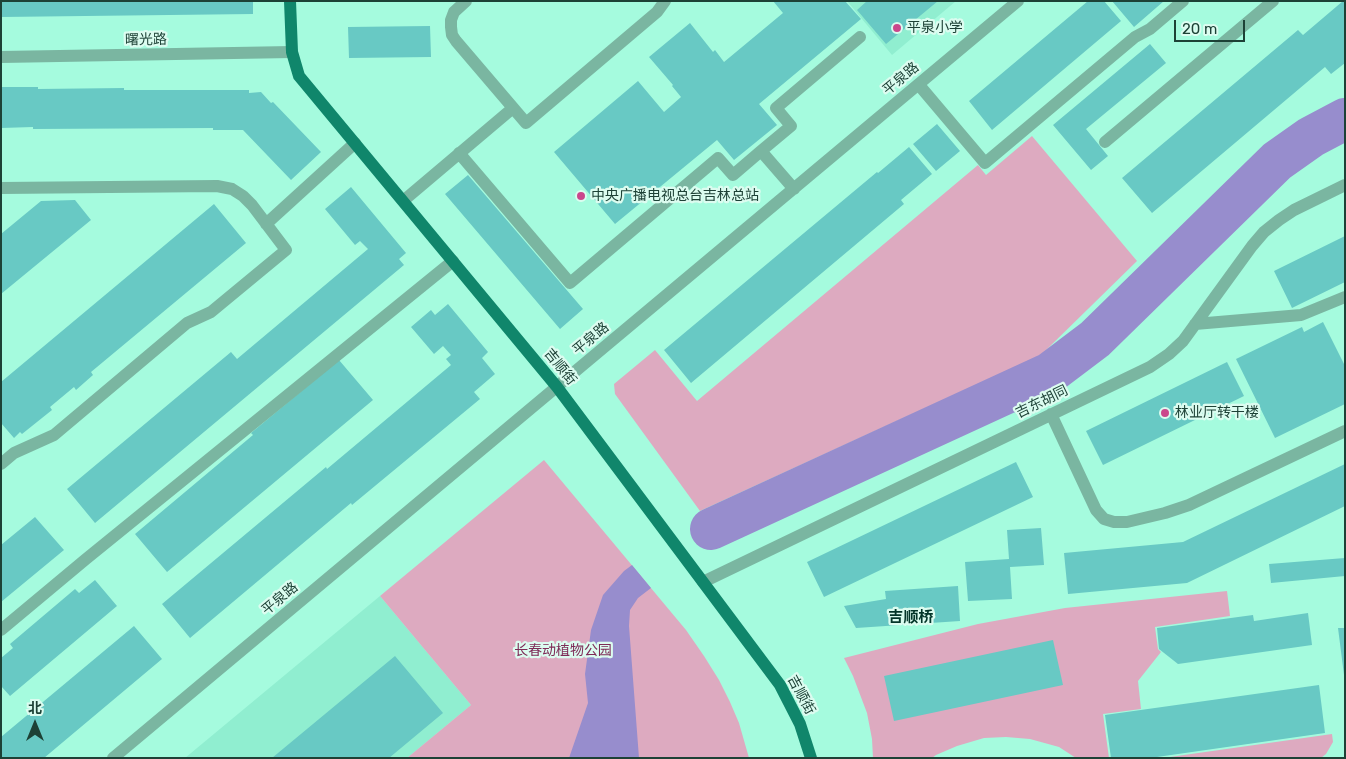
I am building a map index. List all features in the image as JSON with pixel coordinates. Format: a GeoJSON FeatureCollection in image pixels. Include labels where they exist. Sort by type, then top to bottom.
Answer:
{"type":"FeatureCollection","features":[{"type":"Feature","properties":{"kind":"main road","name":"吉顺街"},"geometry":{"type":"LineString","coordinates":[[290,1],[292,52],[299,76],[557,386],[780,685],[800,724],[811,758]]}},
{"type":"Feature","properties":{"kind":"street"},"geometry":{"type":"LineString","coordinates":[[466,1],[454,12],[451,20],[452,35],[526,123],[656,12],[665,1]]}},
{"type":"Feature","properties":{"kind":"street","name":"平泉路"},"geometry":{"type":"LineString","coordinates":[[113,758],[1018,1]]}},
{"type":"Feature","properties":{"kind":"street"},"geometry":{"type":"LineString","coordinates":[[918,84],[985,164],[1135,37],[1150,29],[1183,1]]}},
{"type":"Feature","properties":{"kind":"street"},"geometry":{"type":"LineString","coordinates":[[1106,142],[1273,1]]}},
{"type":"Feature","properties":{"kind":"street"},"geometry":{"type":"LineString","coordinates":[[459,153],[570,283],[718,158],[733,175],[791,126],[776,108],[860,37]]}},
{"type":"Feature","properties":{"kind":"street","name":"曙光路"},"geometry":{"type":"LineString","coordinates":[[1,57],[292,52]]}},
{"type":"Feature","properties":{"kind":"street"},"geometry":{"type":"LineString","coordinates":[[403,201],[513,108]]}},
{"type":"Feature","properties":{"kind":"street"},"geometry":{"type":"LineString","coordinates":[[266,224],[355,143]]}},
{"type":"Feature","properties":{"kind":"street"},"geometry":{"type":"LineString","coordinates":[[761,151],[794,189]]}},
{"type":"Feature","properties":{"kind":"street","name":"吉东胡同"},"geometry":{"type":"LineString","coordinates":[[703,582],[1150,366],[1183,341],[1264,232],[1294,210],[1345,185]]}},
{"type":"Feature","properties":{"kind":"street"},"geometry":{"type":"LineString","coordinates":[[1,188],[217,186],[232,189],[243,196],[286,250],[211,312],[187,323],[54,435],[14,453],[2,462]]}},
{"type":"Feature","properties":{"kind":"street"},"geometry":{"type":"LineString","coordinates":[[1,630],[453,261]]}},
{"type":"Feature","properties":{"kind":"street"},"geometry":{"type":"LineString","coordinates":[[1195,324],[1301,315],[1345,297]]}},
{"type":"Feature","properties":{"kind":"street"},"geometry":{"type":"LineString","coordinates":[[1051,414],[1096,510],[1104,519],[1114,522],[1127,522],[1146,518],[1189,505],[1345,431]]}},
{"type":"Feature","properties":{"kind":"shaded area","name":"平泉小学"},"geometry":{"type":"Polygon","coordinates":[[[847,1],[956,1],[892,55],[847,1]]]}},
{"type":"Feature","properties":{"kind":"shaded area"},"geometry":{"type":"Polygon","coordinates":[[[632,565],[651,588],[638,598],[630,610],[629,626],[639,758],[569,758],[588,703],[585,674],[591,630],[603,595],[624,571],[632,565]]]}},
{"type":"Feature","properties":{"kind":"shaded area"},"geometry":{"type":"Polygon","coordinates":[[[380,596],[471,705],[407,758],[185,758],[380,596]]]}},
{"type":"Feature","properties":{"kind":"green space"},"geometry":{"type":"Polygon","coordinates":[[[1032,136],[1137,261],[1041,355],[700,511],[615,394],[614,384],[655,350],[697,401],[978,165],[986,175],[1032,136]]]}},
{"type":"Feature","properties":{"kind":"green space","name":"长春动植物公园"},"geometry":{"type":"Polygon","coordinates":[[[544,460],[686,630],[704,656],[730,702],[739,723],[749,758],[407,758],[471,705],[380,596],[544,460]]]}},
{"type":"Feature","properties":{"kind":"green space"},"geometry":{"type":"Polygon","coordinates":[[[1227,591],[1230,616],[1155,627],[1158,649],[1161,652],[1138,681],[1141,709],[1103,714],[1109,758],[1076,758],[1059,747],[1030,739],[1006,737],[984,738],[957,746],[932,758],[873,758],[872,739],[867,713],[844,658],[978,624],[1065,608],[1227,591]]]}},
{"type":"Feature","properties":{"kind":"green space"},"geometry":{"type":"Polygon","coordinates":[[[1332,734],[1333,742],[1326,754],[1321,758],[1163,758],[1332,734]]]}},
{"type":"Feature","properties":{"kind":"building"},"geometry":{"type":"Polygon","coordinates":[[[1,1],[253,1],[253,14],[1,17],[1,1]]]}},
{"type":"Feature","properties":{"kind":"building"},"geometry":{"type":"Polygon","coordinates":[[[773,1],[845,1],[861,19],[759,104],[777,125],[734,160],[717,140],[615,224],[554,152],[638,81],[664,112],[681,97],[649,57],[690,23],[713,52],[715,50],[724,62],[783,13],[773,1]]]}},
{"type":"Feature","properties":{"kind":"building","name":"平泉小学"},"geometry":{"type":"Polygon","coordinates":[[[867,1],[938,1],[886,44],[857,10],[867,1]]]}},
{"type":"Feature","properties":{"kind":"building"},"geometry":{"type":"Polygon","coordinates":[[[1088,1],[1104,1],[1121,21],[992,130],[969,101],[1088,1]]]}},
{"type":"Feature","properties":{"kind":"building"},"geometry":{"type":"Polygon","coordinates":[[[1112,1],[1164,1],[1134,27],[1112,1]]]}},
{"type":"Feature","properties":{"kind":"building"},"geometry":{"type":"Polygon","coordinates":[[[1345,1],[1345,63],[1331,74],[1325,67],[1152,213],[1122,178],[1298,30],[1303,35],[1345,1]]]}},
{"type":"Feature","properties":{"kind":"building"},"geometry":{"type":"Polygon","coordinates":[[[430,26],[431,57],[349,58],[348,27],[430,26]]]}},
{"type":"Feature","properties":{"kind":"building"},"geometry":{"type":"Polygon","coordinates":[[[1150,44],[1166,63],[1086,129],[1108,156],[1091,170],[1053,125],[1150,44]]]}},
{"type":"Feature","properties":{"kind":"building"},"geometry":{"type":"Polygon","coordinates":[[[1,87],[38,87],[38,89],[249,90],[249,93],[261,92],[321,152],[291,180],[243,130],[213,130],[213,128],[1,128],[1,87]]]}},
{"type":"Feature","properties":{"kind":"building"},"geometry":{"type":"Polygon","coordinates":[[[937,124],[960,151],[936,171],[913,144],[937,124]]]}},
{"type":"Feature","properties":{"kind":"building"},"geometry":{"type":"Polygon","coordinates":[[[909,147],[932,174],[901,200],[904,204],[691,383],[664,350],[909,147]]]}},
{"type":"Feature","properties":{"kind":"building"},"geometry":{"type":"Polygon","coordinates":[[[468,175],[583,309],[560,329],[445,194],[468,175]]]}},
{"type":"Feature","properties":{"kind":"building"},"geometry":{"type":"Polygon","coordinates":[[[351,187],[406,253],[399,259],[404,265],[95,523],[67,489],[231,352],[237,359],[368,249],[360,241],[355,245],[325,209],[351,187]]]}},
{"type":"Feature","properties":{"kind":"building"},"geometry":{"type":"Polygon","coordinates":[[[75,200],[91,220],[1,294],[1,234],[41,201],[75,200]]]}},
{"type":"Feature","properties":{"kind":"building"},"geometry":{"type":"Polygon","coordinates":[[[214,204],[246,243],[91,372],[93,375],[76,390],[74,387],[50,407],[52,410],[22,434],[20,432],[14,438],[1,423],[1,382],[214,204]]]}},
{"type":"Feature","properties":{"kind":"building"},"geometry":{"type":"Polygon","coordinates":[[[1345,236],[1345,282],[1292,308],[1274,271],[1345,236]]]}},
{"type":"Feature","properties":{"kind":"building"},"geometry":{"type":"Polygon","coordinates":[[[448,304],[488,352],[482,358],[495,374],[474,392],[480,399],[352,505],[351,503],[190,638],[162,604],[451,365],[446,359],[451,355],[443,346],[434,354],[411,327],[431,310],[435,315],[448,304]]]}},
{"type":"Feature","properties":{"kind":"building"},"geometry":{"type":"Polygon","coordinates":[[[1323,322],[1345,366],[1345,404],[1275,438],[1236,359],[1302,327],[1304,332],[1323,322]]]}},
{"type":"Feature","properties":{"kind":"building"},"geometry":{"type":"Polygon","coordinates":[[[339,360],[373,400],[167,572],[135,534],[253,435],[251,433],[339,360]]]}},
{"type":"Feature","properties":{"kind":"building","name":"林业厅转干楼"},"geometry":{"type":"Polygon","coordinates":[[[1227,362],[1244,396],[1103,465],[1086,431],[1227,362]]]}},
{"type":"Feature","properties":{"kind":"building"},"geometry":{"type":"Polygon","coordinates":[[[1016,462],[1033,497],[824,597],[807,562],[1016,462]]]}},
{"type":"Feature","properties":{"kind":"building"},"geometry":{"type":"Polygon","coordinates":[[[1345,464],[1345,506],[1187,583],[1068,594],[1064,553],[1183,542],[1345,464]]]}},
{"type":"Feature","properties":{"kind":"building"},"geometry":{"type":"Polygon","coordinates":[[[35,517],[64,550],[1,602],[1,545],[35,517]]]}},
{"type":"Feature","properties":{"kind":"building"},"geometry":{"type":"Polygon","coordinates":[[[1041,528],[1044,565],[1010,567],[1012,599],[968,601],[965,562],[1009,559],[1007,530],[1041,528]]]}},
{"type":"Feature","properties":{"kind":"building"},"geometry":{"type":"Polygon","coordinates":[[[1345,558],[1345,576],[1271,583],[1269,564],[1345,558]]]}},
{"type":"Feature","properties":{"kind":"building"},"geometry":{"type":"Polygon","coordinates":[[[95,580],[117,606],[10,696],[1,686],[1,658],[13,648],[10,644],[75,589],[79,593],[95,580]]]}},
{"type":"Feature","properties":{"kind":"building"},"geometry":{"type":"Polygon","coordinates":[[[958,586],[960,621],[856,628],[844,606],[886,599],[885,591],[958,586]]]}},
{"type":"Feature","properties":{"kind":"building"},"geometry":{"type":"Polygon","coordinates":[[[1308,613],[1312,645],[1178,664],[1159,649],[1157,628],[1253,615],[1254,621],[1308,613]]]}},
{"type":"Feature","properties":{"kind":"building"},"geometry":{"type":"Polygon","coordinates":[[[134,626],[162,659],[44,758],[1,758],[1,737],[134,626]]]}},
{"type":"Feature","properties":{"kind":"building"},"geometry":{"type":"Polygon","coordinates":[[[1338,628],[1345,628],[1345,675],[1344,675],[1338,628]]]}},
{"type":"Feature","properties":{"kind":"building"},"geometry":{"type":"Polygon","coordinates":[[[1053,640],[1063,685],[894,721],[884,676],[1053,640]]]}},
{"type":"Feature","properties":{"kind":"building"},"geometry":{"type":"Polygon","coordinates":[[[395,656],[443,713],[389,758],[272,758],[395,656]]]}},
{"type":"Feature","properties":{"kind":"building"},"geometry":{"type":"Polygon","coordinates":[[[1319,685],[1325,733],[1150,758],[1111,758],[1105,715],[1319,685]]]}},
{"type":"Feature","properties":{"kind":"waterway"},"geometry":{"type":"LineString","coordinates":[[711,529],[1050,373],[1095,339],[1277,161],[1311,137],[1345,119]]}},
{"type":"Feature","properties":{"kind":"place","name":"平泉小学"},"geometry":{"type":"Point","coordinates":[897,28]}},
{"type":"Feature","properties":{"kind":"place","name":"中央广播电视总台吉林总站"},"geometry":{"type":"Point","coordinates":[581,196]}},
{"type":"Feature","properties":{"kind":"place","name":"林业厅转干楼"},"geometry":{"type":"Point","coordinates":[1165,413]}},
{"type":"Feature","properties":{"kind":"district","name":"吉顺桥"},"geometry":{"type":"Point","coordinates":[911,618]}}]}
